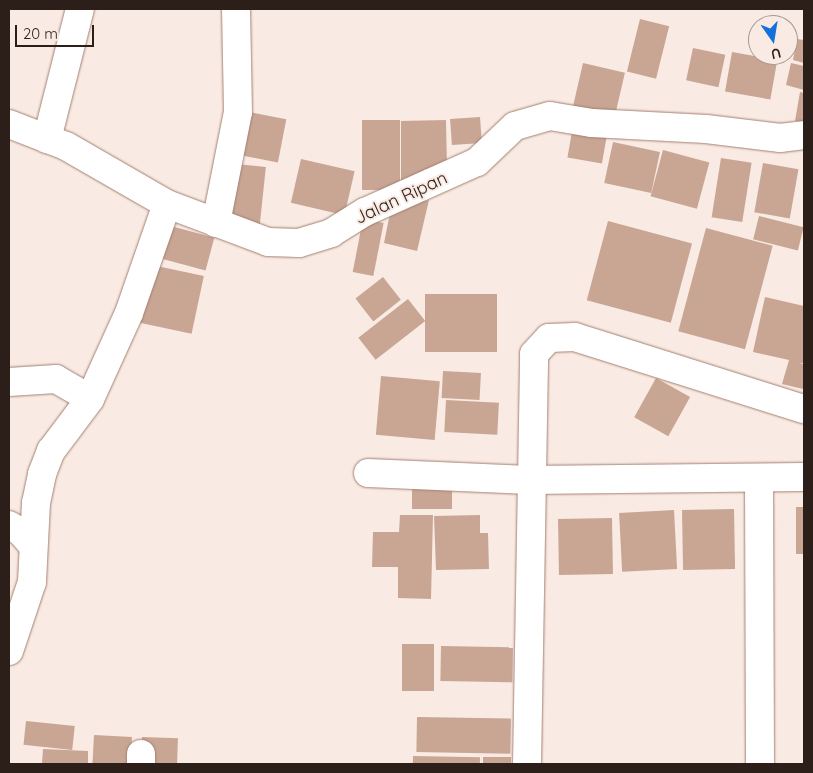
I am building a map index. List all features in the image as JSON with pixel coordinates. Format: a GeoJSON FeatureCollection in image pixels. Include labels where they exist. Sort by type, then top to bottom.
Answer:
{"type":"FeatureCollection","features":[{"type":"Feature","properties":{"kind":"street"},"geometry":{"type":"LineString","coordinates":[[47,139],[80,9]]}},
{"type":"Feature","properties":{"kind":"street"},"geometry":{"type":"LineString","coordinates":[[216,223],[238,112],[236,9]]}},
{"type":"Feature","properties":{"kind":"street","name":"Jalan Ripan"},"geometry":{"type":"LineString","coordinates":[[9,124],[81,154],[166,204],[268,242],[299,243],[331,234],[365,212],[477,162],[514,126],[550,116],[592,123],[706,129],[770,137],[804,135]]}},
{"type":"Feature","properties":{"kind":"street"},"geometry":{"type":"LineString","coordinates":[[9,651],[32,582],[36,503],[42,474],[51,451],[90,399],[129,313],[166,204]]}},
{"type":"Feature","properties":{"kind":"street"},"geometry":{"type":"LineString","coordinates":[[527,764],[529,480],[534,354],[549,338],[575,337],[804,409]]}},
{"type":"Feature","properties":{"kind":"street"},"geometry":{"type":"LineString","coordinates":[[9,382],[56,379],[90,399]]}},
{"type":"Feature","properties":{"kind":"street"},"geometry":{"type":"LineString","coordinates":[[368,473],[529,480],[804,477]]}},
{"type":"Feature","properties":{"kind":"street"},"geometry":{"type":"LineString","coordinates":[[759,478],[760,764]]}},
{"type":"Feature","properties":{"kind":"street"},"geometry":{"type":"LineString","coordinates":[[9,525],[21,532],[33,546]]}},
{"type":"Feature","properties":{"kind":"building"},"geometry":{"type":"Polygon","coordinates":[[[640,19],[669,26],[656,79],[627,71],[640,19]]]}},
{"type":"Feature","properties":{"kind":"building"},"geometry":{"type":"Polygon","coordinates":[[[798,39],[804,40],[804,63],[798,61],[798,39]]]}},
{"type":"Feature","properties":{"kind":"building"},"geometry":{"type":"Polygon","coordinates":[[[693,48],[725,55],[718,87],[686,80],[693,48]]]}},
{"type":"Feature","properties":{"kind":"building"},"geometry":{"type":"Polygon","coordinates":[[[732,52],[748,55],[748,65],[776,65],[770,99],[725,91],[732,52]]]}},
{"type":"Feature","properties":{"kind":"building"},"geometry":{"type":"Polygon","coordinates":[[[583,63],[625,73],[614,118],[572,109],[583,63]]]}},
{"type":"Feature","properties":{"kind":"building"},"geometry":{"type":"Polygon","coordinates":[[[791,65],[804,66],[804,90],[786,85],[791,65]]]}},
{"type":"Feature","properties":{"kind":"building"},"geometry":{"type":"Polygon","coordinates":[[[800,92],[804,93],[804,122],[795,121],[800,92]]]}},
{"type":"Feature","properties":{"kind":"building"},"geometry":{"type":"Polygon","coordinates":[[[249,112],[286,119],[278,162],[241,155],[249,112]]]}},
{"type":"Feature","properties":{"kind":"building"},"geometry":{"type":"Polygon","coordinates":[[[480,117],[482,143],[452,145],[450,119],[480,117]]]}},
{"type":"Feature","properties":{"kind":"building"},"geometry":{"type":"Polygon","coordinates":[[[362,120],[400,120],[400,190],[362,190],[362,120]]]}},
{"type":"Feature","properties":{"kind":"building"},"geometry":{"type":"Polygon","coordinates":[[[446,120],[447,169],[424,169],[424,180],[401,180],[401,121],[446,120]]]}},
{"type":"Feature","properties":{"kind":"building"},"geometry":{"type":"Polygon","coordinates":[[[573,126],[607,132],[602,164],[567,158],[573,126]]]}},
{"type":"Feature","properties":{"kind":"building"},"geometry":{"type":"Polygon","coordinates":[[[613,142],[660,152],[651,193],[604,183],[613,142]]]}},
{"type":"Feature","properties":{"kind":"building"},"geometry":{"type":"Polygon","coordinates":[[[663,150],[709,162],[697,209],[651,196],[663,150]]]}},
{"type":"Feature","properties":{"kind":"building"},"geometry":{"type":"Polygon","coordinates":[[[721,158],[752,163],[742,222],[712,217],[721,158]]]}},
{"type":"Feature","properties":{"kind":"building"},"geometry":{"type":"Polygon","coordinates":[[[301,159],[355,171],[344,215],[291,203],[301,159]]]}},
{"type":"Feature","properties":{"kind":"building"},"geometry":{"type":"Polygon","coordinates":[[[763,163],[798,169],[790,218],[754,212],[763,163]]]}},
{"type":"Feature","properties":{"kind":"building"},"geometry":{"type":"Polygon","coordinates":[[[237,164],[266,167],[260,226],[231,223],[237,164]]]}},
{"type":"Feature","properties":{"kind":"building"},"geometry":{"type":"Polygon","coordinates":[[[429,200],[417,251],[384,243],[391,208],[429,200]]]}},
{"type":"Feature","properties":{"kind":"building"},"geometry":{"type":"Polygon","coordinates":[[[759,216],[804,227],[798,250],[753,239],[759,216]]]}},
{"type":"Feature","properties":{"kind":"building"},"geometry":{"type":"Polygon","coordinates":[[[363,219],[384,223],[373,276],[353,272],[363,219]]]}},
{"type":"Feature","properties":{"kind":"building"},"geometry":{"type":"Polygon","coordinates":[[[608,221],[692,244],[671,323],[587,300],[608,221]]]}},
{"type":"Feature","properties":{"kind":"building"},"geometry":{"type":"Polygon","coordinates":[[[167,225],[214,238],[206,271],[158,258],[167,225]]]}},
{"type":"Feature","properties":{"kind":"building"},"geometry":{"type":"Polygon","coordinates":[[[706,228],[773,246],[745,349],[678,331],[706,228]]]}},
{"type":"Feature","properties":{"kind":"building"},"geometry":{"type":"Polygon","coordinates":[[[152,265],[204,276],[192,334],[140,323],[152,265]]]}},
{"type":"Feature","properties":{"kind":"building"},"geometry":{"type":"Polygon","coordinates":[[[383,277],[401,300],[373,321],[355,299],[383,277]]]}},
{"type":"Feature","properties":{"kind":"building"},"geometry":{"type":"Polygon","coordinates":[[[425,294],[497,294],[497,352],[425,352],[425,294]]]}},
{"type":"Feature","properties":{"kind":"building"},"geometry":{"type":"Polygon","coordinates":[[[765,297],[804,306],[804,363],[799,363],[804,364],[803,389],[782,384],[789,360],[753,352],[765,297]]]}},
{"type":"Feature","properties":{"kind":"building"},"geometry":{"type":"Polygon","coordinates":[[[408,299],[425,321],[376,360],[358,338],[408,299]]]}},
{"type":"Feature","properties":{"kind":"building"},"geometry":{"type":"Polygon","coordinates":[[[443,371],[481,373],[480,400],[442,398],[443,371]]]}},
{"type":"Feature","properties":{"kind":"building"},"geometry":{"type":"Polygon","coordinates":[[[381,376],[440,381],[435,440],[376,435],[381,376]]]}},
{"type":"Feature","properties":{"kind":"building"},"geometry":{"type":"Polygon","coordinates":[[[656,378],[690,397],[668,436],[634,417],[656,378]]]}},
{"type":"Feature","properties":{"kind":"building"},"geometry":{"type":"Polygon","coordinates":[[[446,400],[499,403],[497,435],[444,432],[446,400]]]}},
{"type":"Feature","properties":{"kind":"building"},"geometry":{"type":"Polygon","coordinates":[[[412,483],[452,483],[452,509],[412,509],[412,483]]]}},
{"type":"Feature","properties":{"kind":"building"},"geometry":{"type":"Polygon","coordinates":[[[796,507],[804,507],[804,554],[796,554],[796,507]]]}},
{"type":"Feature","properties":{"kind":"building"},"geometry":{"type":"Polygon","coordinates":[[[734,509],[735,569],[683,570],[682,510],[734,509]]]}},
{"type":"Feature","properties":{"kind":"building"},"geometry":{"type":"Polygon","coordinates":[[[674,510],[677,569],[622,572],[619,513],[674,510]]]}},
{"type":"Feature","properties":{"kind":"building"},"geometry":{"type":"Polygon","coordinates":[[[400,515],[433,515],[431,599],[398,598],[398,567],[372,567],[373,532],[399,532],[400,515]]]}},
{"type":"Feature","properties":{"kind":"building"},"geometry":{"type":"Polygon","coordinates":[[[480,515],[480,533],[488,533],[489,569],[436,570],[434,516],[480,515]]]}},
{"type":"Feature","properties":{"kind":"building"},"geometry":{"type":"Polygon","coordinates":[[[612,518],[613,574],[559,575],[558,519],[612,518]]]}},
{"type":"Feature","properties":{"kind":"building"},"geometry":{"type":"Polygon","coordinates":[[[402,644],[434,644],[434,691],[402,691],[402,644]]]}},
{"type":"Feature","properties":{"kind":"building"},"geometry":{"type":"Polygon","coordinates":[[[441,646],[513,647],[512,682],[440,681],[441,646]]]}},
{"type":"Feature","properties":{"kind":"building"},"geometry":{"type":"Polygon","coordinates":[[[417,717],[511,719],[510,754],[416,752],[417,717]]]}},
{"type":"Feature","properties":{"kind":"building"},"geometry":{"type":"Polygon","coordinates":[[[26,721],[75,726],[72,750],[23,745],[26,721]]]}},
{"type":"Feature","properties":{"kind":"building"},"geometry":{"type":"Polygon","coordinates":[[[94,735],[132,737],[131,764],[92,764],[94,735]]]}},
{"type":"Feature","properties":{"kind":"building"},"geometry":{"type":"Polygon","coordinates":[[[142,737],[178,738],[177,764],[141,764],[142,737]]]}},
{"type":"Feature","properties":{"kind":"building"},"geometry":{"type":"Polygon","coordinates":[[[43,749],[88,751],[88,764],[42,764],[43,749]]]}},
{"type":"Feature","properties":{"kind":"building"},"geometry":{"type":"Polygon","coordinates":[[[413,756],[480,757],[480,764],[413,764],[413,756]]]}},
{"type":"Feature","properties":{"kind":"building"},"geometry":{"type":"Polygon","coordinates":[[[483,757],[511,757],[511,764],[483,764],[483,757]]]}}]}
